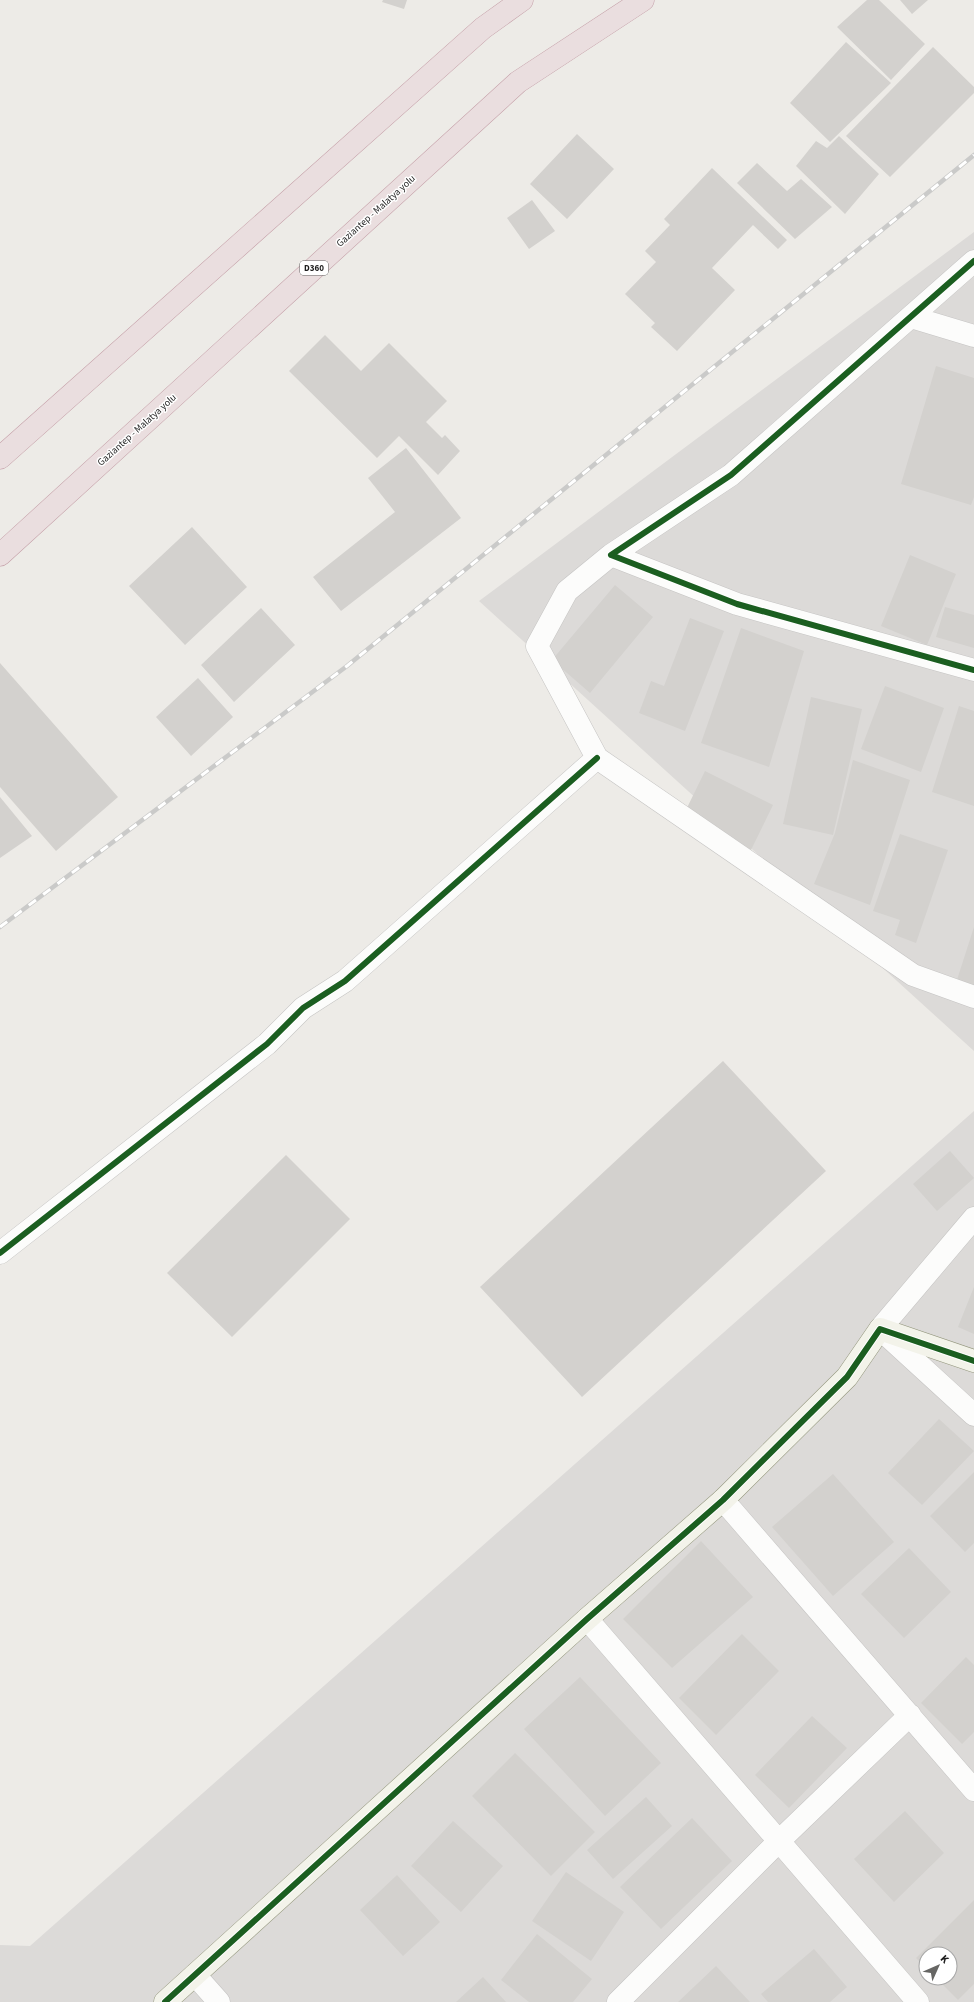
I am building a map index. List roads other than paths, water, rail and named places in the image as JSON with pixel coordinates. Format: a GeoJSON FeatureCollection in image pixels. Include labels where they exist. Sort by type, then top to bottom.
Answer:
{"type":"FeatureCollection","features":[{"type":"Feature","properties":{"kind":"highway"},"geometry":{"type":"LineString","coordinates":[[0,458],[483,28],[522,0]]}},
{"type":"Feature","properties":{"kind":"highway","name":"Gaziantep - Malatya yolu"},"geometry":{"type":"LineString","coordinates":[[0,555],[518,82],[643,0]]}},
{"type":"Feature","properties":{"kind":"street"},"geometry":{"type":"LineString","coordinates":[[974,261],[731,475],[611,555],[567,591],[537,646],[596,758],[914,975],[974,997]]}},
{"type":"Feature","properties":{"kind":"street"},"geometry":{"type":"LineString","coordinates":[[911,317],[974,336]]}},
{"type":"Feature","properties":{"kind":"street"},"geometry":{"type":"LineString","coordinates":[[611,555],[737,604],[974,670]]}},
{"type":"Feature","properties":{"kind":"street"},"geometry":{"type":"LineString","coordinates":[[0,1253],[267,1044],[303,1008],[345,981],[596,758]]}},
{"type":"Feature","properties":{"kind":"street"},"geometry":{"type":"LineString","coordinates":[[165,2002],[587,1619],[723,1500],[847,1377],[880,1329],[974,1218]]}},
{"type":"Feature","properties":{"kind":"street"},"geometry":{"type":"LineString","coordinates":[[880,1329],[974,1361]]}},
{"type":"Feature","properties":{"kind":"street"},"geometry":{"type":"LineString","coordinates":[[880,1329],[974,1415]]}},
{"type":"Feature","properties":{"kind":"street"},"geometry":{"type":"LineString","coordinates":[[723,1500],[974,1790]]}},
{"type":"Feature","properties":{"kind":"street"},"geometry":{"type":"LineString","coordinates":[[587,1619],[918,2002]]}},
{"type":"Feature","properties":{"kind":"street"},"geometry":{"type":"LineString","coordinates":[[618,2002],[779,1841],[910,1715]]}},
{"type":"Feature","properties":{"kind":"street"},"geometry":{"type":"LineString","coordinates":[[195,1975],[220,2002]]}},
{"type":"Feature","properties":{"kind":"railway"},"geometry":{"type":"LineString","coordinates":[[0,927],[347,666],[974,155]]}}]}
